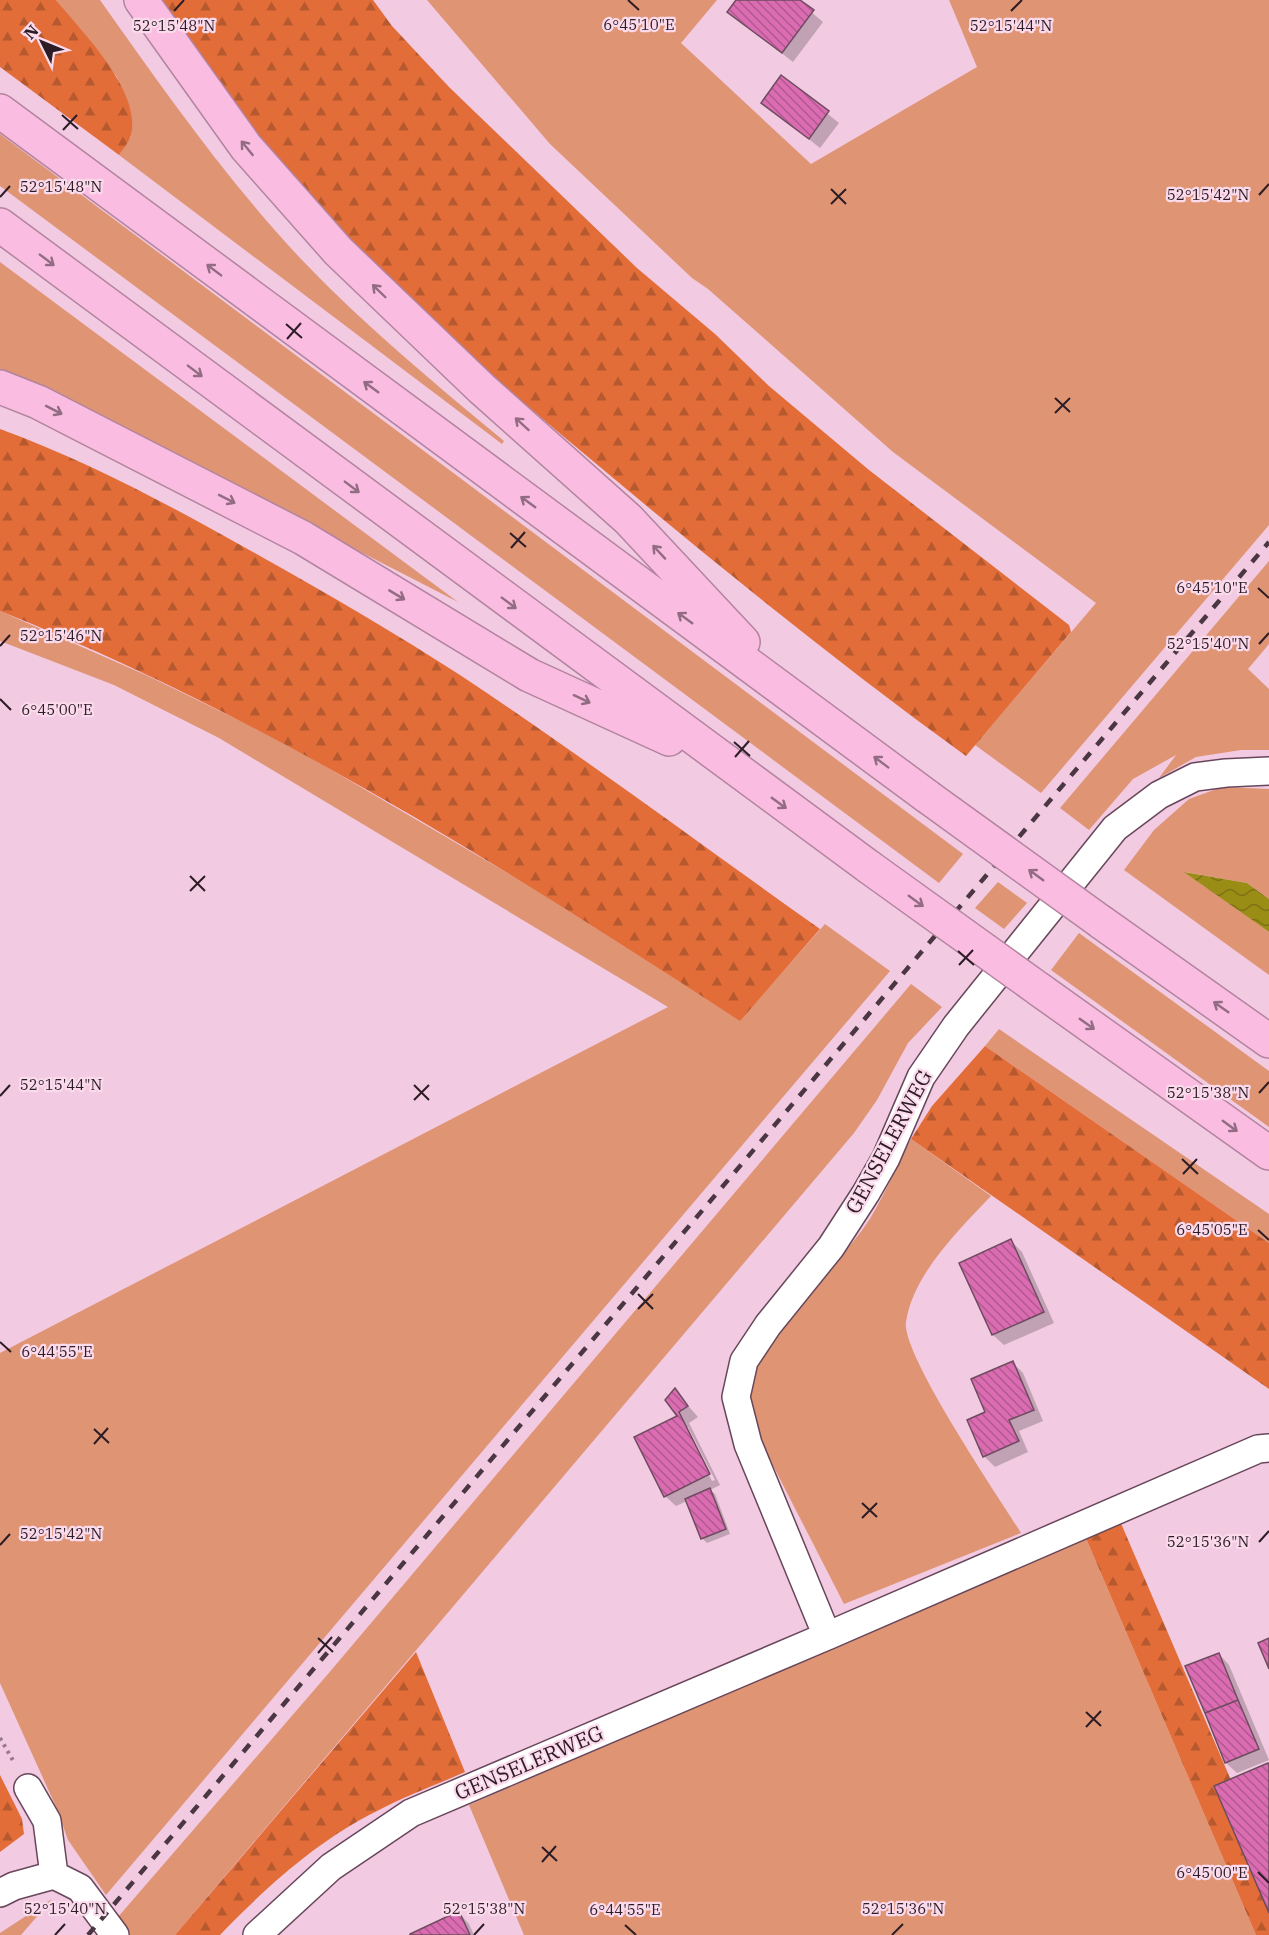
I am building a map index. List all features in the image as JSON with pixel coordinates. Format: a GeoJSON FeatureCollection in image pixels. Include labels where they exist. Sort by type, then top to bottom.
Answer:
{"type":"FeatureCollection","features":[{"type":"Feature","properties":{"kind":"highway"},"geometry":{"type":"LineString","coordinates":[[141,0],[246,147],[338,251],[481,388],[628,519],[800,702]]}},
{"type":"Feature","properties":{"kind":"highway"},"geometry":{"type":"LineString","coordinates":[[0,111],[928,797],[1269,1041]]}},
{"type":"Feature","properties":{"kind":"highway"},"geometry":{"type":"LineString","coordinates":[[0,225],[732,768],[1269,1153]]}},
{"type":"Feature","properties":{"kind":"highway"},"geometry":{"type":"LineString","coordinates":[[0,387],[38,402],[303,538],[529,675],[732,768]]}},
{"type":"Feature","properties":{"kind":"street","name":"GENSELERWEG"},"geometry":{"type":"LineString","coordinates":[[827,1636],[748,1444],[736,1397],[744,1361],[768,1325],[831,1247],[866,1193],[886,1158],[921,1077],[956,1026],[1115,828],[1160,795],[1195,777],[1226,772],[1269,771]]}},
{"type":"Feature","properties":{"kind":"street","name":"GENSELERWEG"},"geometry":{"type":"LineString","coordinates":[[257,1935],[331,1867],[411,1813],[1258,1449],[1269,1448]]}},
{"type":"Feature","properties":{"kind":"street"},"geometry":{"type":"LineString","coordinates":[[28,1788],[47,1821],[54,1875]]}},
{"type":"Feature","properties":{"kind":"street"},"geometry":{"type":"LineString","coordinates":[[0,1893],[14,1886],[54,1875],[80,1888],[115,1935]]}},
{"type":"Feature","properties":{"kind":"shaded area"},"geometry":{"type":"Polygon","coordinates":[[[56,0],[100,0],[196,133],[273,229],[349,307],[504,441],[502,444],[119,155],[131,136],[117,77],[56,0]]]}},
{"type":"Feature","properties":{"kind":"shaded area"},"geometry":{"type":"Polygon","coordinates":[[[427,0],[717,0],[681,43],[811,164],[977,67],[949,0],[1269,0],[1269,525],[1041,793],[975,745],[1096,603],[893,452],[708,289],[692,278],[550,144],[427,0]]]}},
{"type":"Feature","properties":{"kind":"shaded area"},"geometry":{"type":"Polygon","coordinates":[[[0,134],[963,854],[939,883],[0,186],[0,134]]]}},
{"type":"Feature","properties":{"kind":"shaded area"},"geometry":{"type":"Polygon","coordinates":[[[0,262],[458,602],[232,486],[0,376],[0,262]]]}},
{"type":"Feature","properties":{"kind":"shaded area"},"geometry":{"type":"Polygon","coordinates":[[[1269,561],[1269,644],[1248,669],[1269,689],[1269,750],[1241,750],[1196,757],[1159,778],[1176,755],[1133,779],[1089,830],[1060,808],[1269,561]]]}},
{"type":"Feature","properties":{"kind":"shaded area"},"geometry":{"type":"Polygon","coordinates":[[[0,611],[148,676],[282,741],[564,906],[740,1020],[825,924],[890,971],[106,1895],[68,1840],[57,1809],[0,1683],[0,1353],[668,1007],[219,738],[114,685],[0,641],[0,611]]]}},
{"type":"Feature","properties":{"kind":"shaded area"},"geometry":{"type":"Polygon","coordinates":[[[1222,787],[1269,789],[1269,899],[1247,883],[1185,872],[1269,932],[1269,975],[1124,870],[1154,830],[1189,799],[1222,787]]]}},
{"type":"Feature","properties":{"kind":"shaded area"},"geometry":{"type":"Polygon","coordinates":[[[998,882],[1027,903],[1004,929],[975,908],[998,882]]]}},
{"type":"Feature","properties":{"kind":"shaded area"},"geometry":{"type":"Polygon","coordinates":[[[1079,933],[1269,1071],[1269,1127],[1051,970],[1079,933]]]}},
{"type":"Feature","properties":{"kind":"shaded area"},"geometry":{"type":"Polygon","coordinates":[[[911,984],[942,1007],[908,1043],[877,1100],[854,1133],[175,1935],[130,1935],[118,1917],[328,1674],[911,984]]]}},
{"type":"Feature","properties":{"kind":"shaded area"},"geometry":{"type":"Polygon","coordinates":[[[999,1029],[1269,1214],[1269,1243],[985,1046],[999,1029]]]}},
{"type":"Feature","properties":{"kind":"shaded area"},"geometry":{"type":"Polygon","coordinates":[[[911,1139],[991,1196],[952,1238],[928,1270],[910,1304],[906,1322],[909,1339],[919,1364],[935,1394],[1021,1533],[844,1604],[760,1440],[751,1410],[750,1391],[755,1371],[767,1349],[871,1217],[911,1139]]]}},
{"type":"Feature","properties":{"kind":"shaded area"},"geometry":{"type":"Polygon","coordinates":[[[1085,1536],[1256,1935],[524,1935],[469,1805],[1085,1536]]]}},
{"type":"Feature","properties":{"kind":"shaded area"},"geometry":{"type":"Polygon","coordinates":[[[52,1899],[21,1935],[0,1935],[0,1933],[52,1899]]]}},
{"type":"Feature","properties":{"kind":"green space"},"geometry":{"type":"Polygon","coordinates":[[[0,0],[56,0],[94,45],[119,81],[128,100],[132,118],[131,135],[119,155],[0,67],[0,0]]]}},
{"type":"Feature","properties":{"kind":"green space"},"geometry":{"type":"Polygon","coordinates":[[[154,0],[373,0],[392,26],[449,87],[637,268],[715,334],[769,386],[869,470],[1069,625],[1071,632],[966,756],[828,652],[694,545],[509,391],[415,307],[354,249],[300,190],[250,128],[154,0]]]}},
{"type":"Feature","properties":{"kind":"green space"},"geometry":{"type":"Polygon","coordinates":[[[0,429],[100,471],[165,504],[229,538],[411,644],[551,737],[820,929],[740,1021],[562,907],[380,797],[193,697],[98,652],[0,611],[0,429]]]}},
{"type":"Feature","properties":{"kind":"green space"},"geometry":{"type":"Polygon","coordinates":[[[985,1046],[1269,1243],[1269,1389],[911,1139],[932,1106],[985,1046]]]}},
{"type":"Feature","properties":{"kind":"green space"},"geometry":{"type":"Polygon","coordinates":[[[1120,1521],[1269,1869],[1269,1935],[1256,1935],[1085,1536],[1120,1521]]]}},
{"type":"Feature","properties":{"kind":"green space"},"geometry":{"type":"Polygon","coordinates":[[[416,1652],[465,1772],[410,1795],[334,1836],[293,1866],[220,1935],[175,1935],[416,1652]]]}},
{"type":"Feature","properties":{"kind":"green space"},"geometry":{"type":"Polygon","coordinates":[[[0,1775],[22,1819],[24,1834],[0,1852],[0,1775]]]}},
{"type":"Feature","properties":{"kind":"water"},"geometry":{"type":"Polygon","coordinates":[[[1184,872],[1247,883],[1269,899],[1269,932],[1184,872]]]}},
{"type":"Feature","properties":{"kind":"building"},"geometry":{"type":"Polygon","coordinates":[[[736,0],[800,0],[814,10],[782,53],[727,12],[736,0]]]}},
{"type":"Feature","properties":{"kind":"building"},"geometry":{"type":"Polygon","coordinates":[[[781,75],[829,111],[809,139],[761,103],[781,75]]]}},
{"type":"Feature","properties":{"kind":"building"},"geometry":{"type":"Polygon","coordinates":[[[1011,1239],[1044,1312],[992,1335],[959,1263],[1011,1239]]]}},
{"type":"Feature","properties":{"kind":"building"},"geometry":{"type":"Polygon","coordinates":[[[1013,1361],[1034,1410],[1009,1420],[1019,1441],[983,1457],[967,1420],[985,1412],[971,1379],[1013,1361]]]}},
{"type":"Feature","properties":{"kind":"building"},"geometry":{"type":"Polygon","coordinates":[[[675,1388],[688,1406],[679,1412],[710,1474],[664,1497],[634,1437],[677,1416],[665,1400],[675,1388]]]}},
{"type":"Feature","properties":{"kind":"building"},"geometry":{"type":"Polygon","coordinates":[[[710,1488],[726,1529],[701,1539],[685,1499],[710,1488]]]}},
{"type":"Feature","properties":{"kind":"building"},"geometry":{"type":"Polygon","coordinates":[[[1269,1638],[1269,1669],[1258,1643],[1269,1638]]]}},
{"type":"Feature","properties":{"kind":"building"},"geometry":{"type":"Polygon","coordinates":[[[1219,1653],[1238,1700],[1205,1713],[1185,1666],[1219,1653]]]}},
{"type":"Feature","properties":{"kind":"building"},"geometry":{"type":"Polygon","coordinates":[[[1238,1700],[1259,1749],[1225,1763],[1205,1713],[1238,1700]]]}},
{"type":"Feature","properties":{"kind":"building"},"geometry":{"type":"Polygon","coordinates":[[[1268,1763],[1269,1765],[1269,1913],[1214,1786],[1268,1763]]]}},
{"type":"Feature","properties":{"kind":"building"},"geometry":{"type":"Polygon","coordinates":[[[459,1911],[470,1935],[410,1935],[410,1934],[459,1911]]]}},
{"type":"Feature","properties":{"kind":"railway"},"geometry":{"type":"LineString","coordinates":[[88,1935],[1269,542]]}}]}
